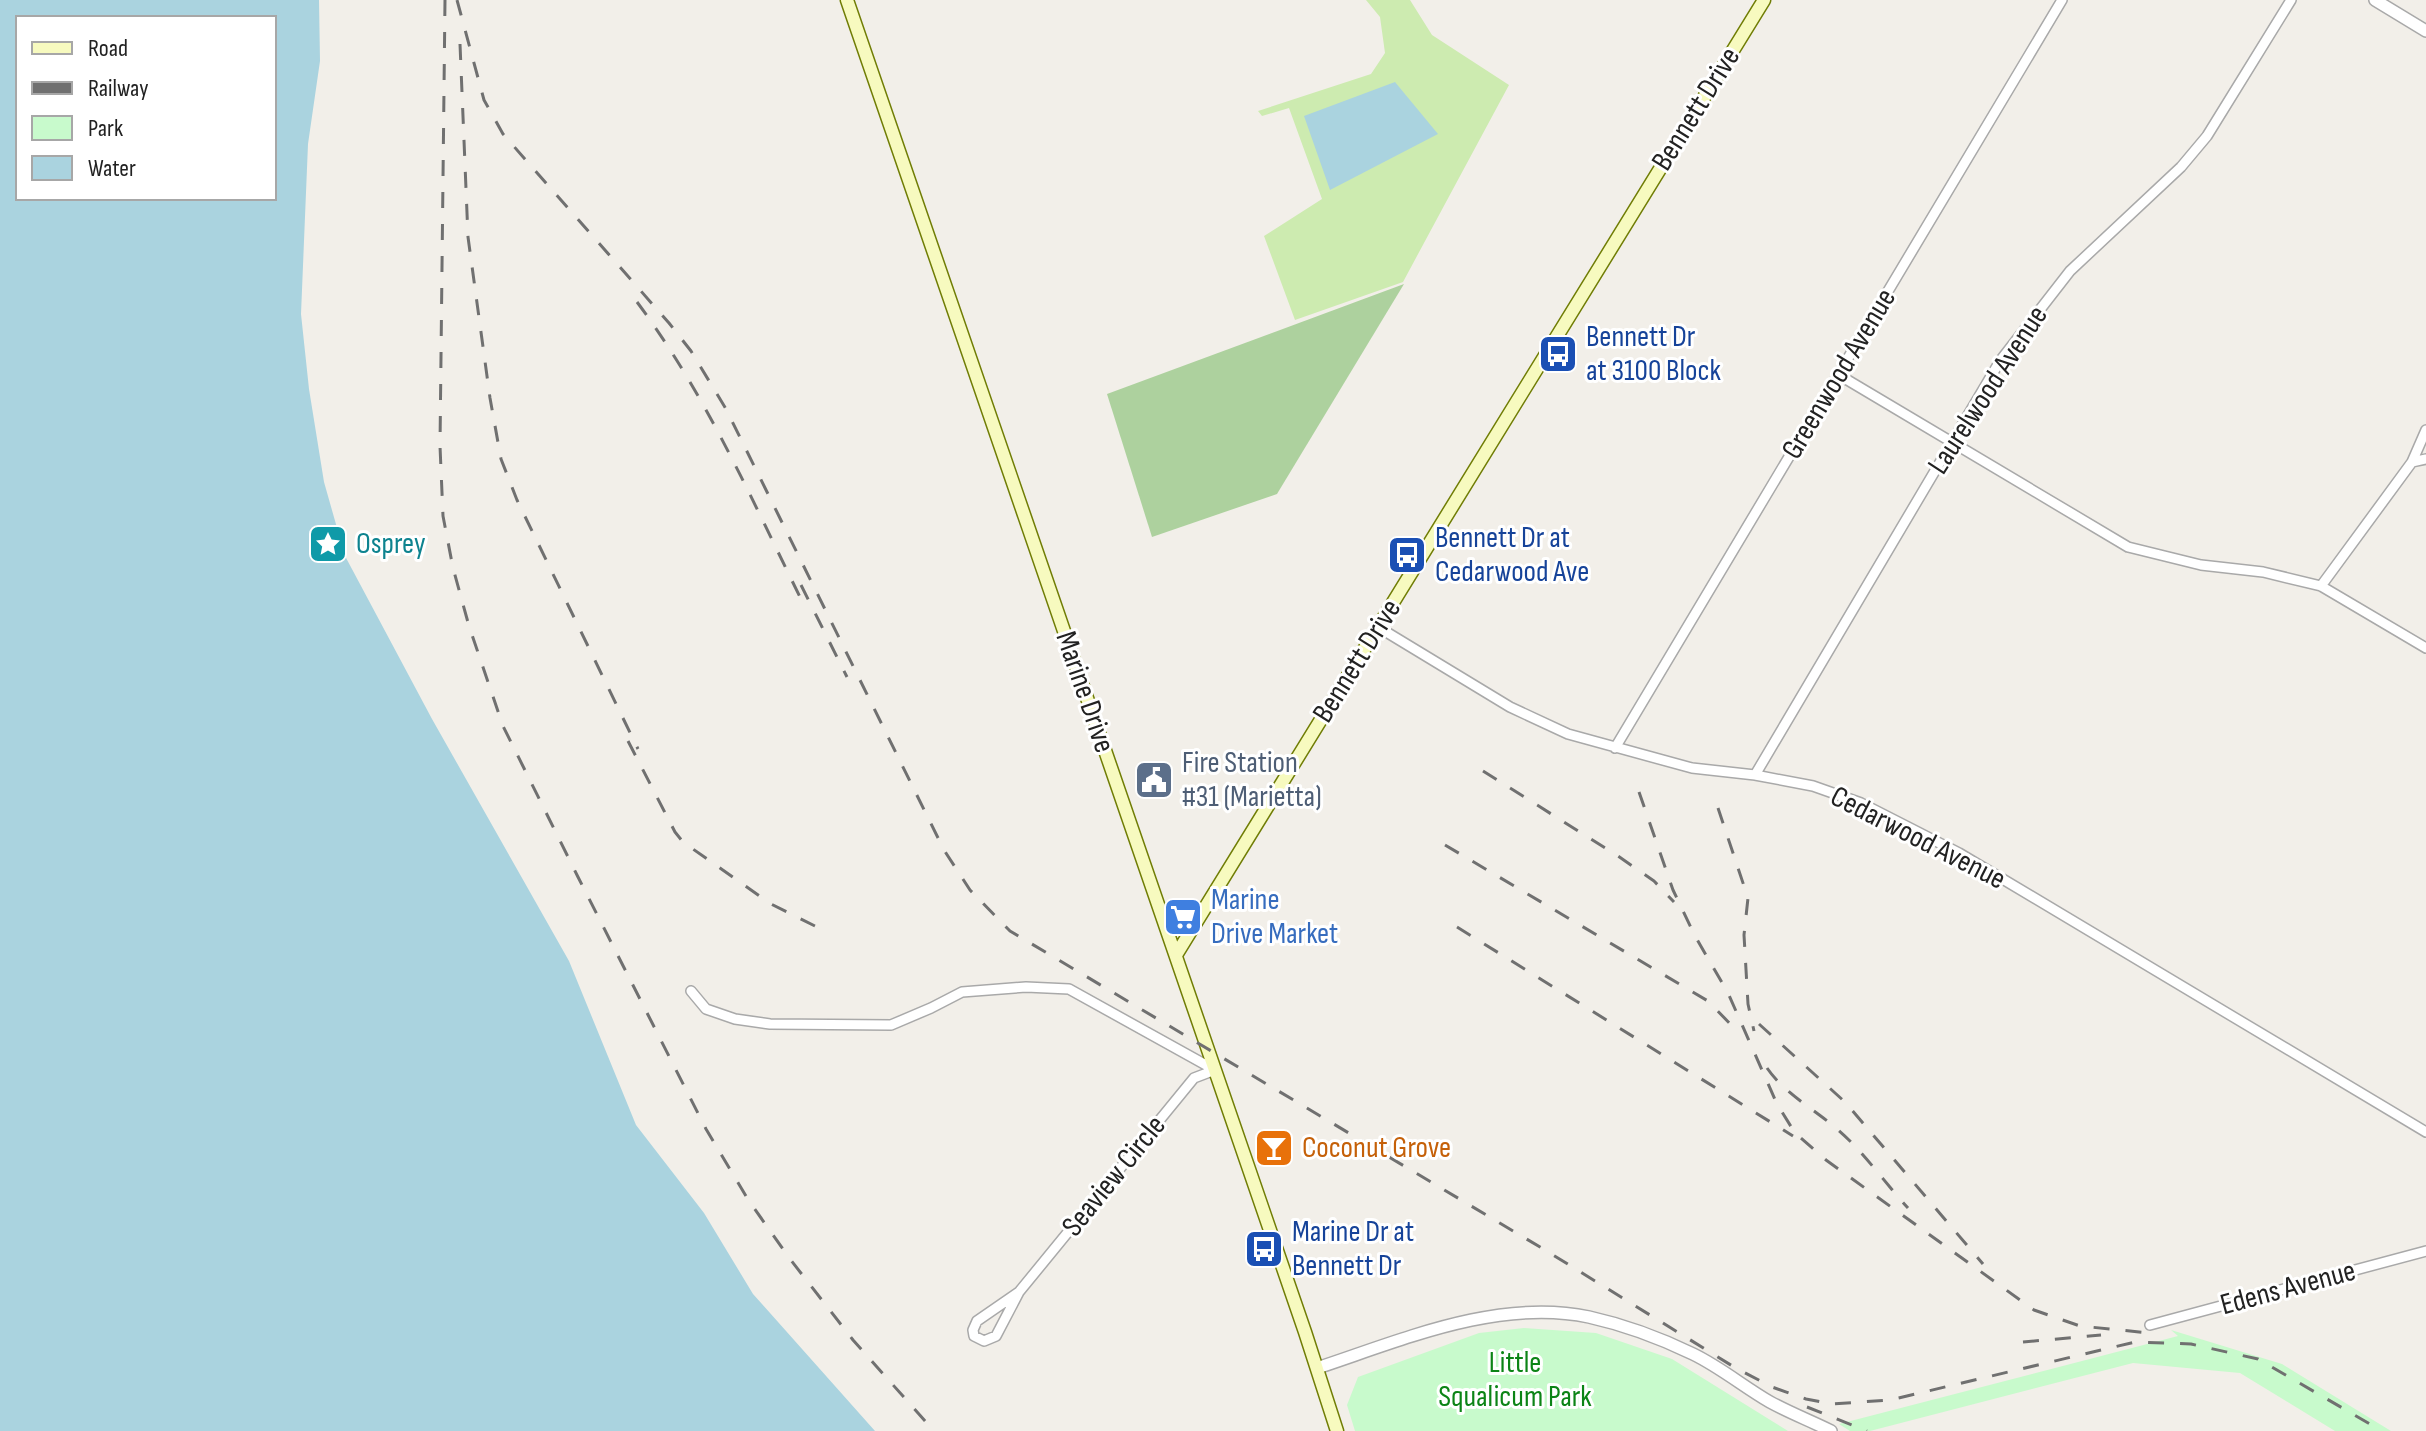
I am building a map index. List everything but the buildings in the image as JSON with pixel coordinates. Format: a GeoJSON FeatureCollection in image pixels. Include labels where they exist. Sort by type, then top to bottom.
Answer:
{"type":"FeatureCollection","features":[{"type":"Feature","properties":{"kind":"main road","name":"Marine Drive"},"geometry":{"type":"LineString","coordinates":[[847,0],[1337,1431]]}},
{"type":"Feature","properties":{"kind":"main road","name":"Bennett Drive"},"geometry":{"type":"LineString","coordinates":[[1176,955],[1764,0]]}},
{"type":"Feature","properties":{"kind":"street","name":"Greenwood Avenue"},"geometry":{"type":"LineString","coordinates":[[1615,748],[2062,0]]}},
{"type":"Feature","properties":{"kind":"street","name":"Laurelwood Avenue"},"geometry":{"type":"LineString","coordinates":[[1755,775],[2000,361],[2070,271],[2181,167],[2207,136],[2291,0]]}},
{"type":"Feature","properties":{"kind":"street"},"geometry":{"type":"LineString","coordinates":[[2375,0],[2426,31]]}},
{"type":"Feature","properties":{"kind":"street"},"geometry":{"type":"LineString","coordinates":[[1839,375],[2128,547],[2201,565],[2263,572],[2321,586],[2426,648]]}},
{"type":"Feature","properties":{"kind":"street"},"geometry":{"type":"LineString","coordinates":[[2321,586],[2412,462],[2426,430]]}},
{"type":"Feature","properties":{"kind":"street"},"geometry":{"type":"LineString","coordinates":[[2412,462],[2426,459]]}},
{"type":"Feature","properties":{"kind":"street","name":"Cedarwood Avenue"},"geometry":{"type":"LineString","coordinates":[[1378,627],[1510,707],[1568,734],[1692,768],[1813,786],[1861,803],[1959,853],[2426,1132]]}},
{"type":"Feature","properties":{"kind":"street"},"geometry":{"type":"LineString","coordinates":[[691,991],[706,1009],[735,1019],[770,1024],[891,1025],[962,992],[1026,987],[1069,989],[1215,1070]]}},
{"type":"Feature","properties":{"kind":"street","name":"Seaview Circle"},"geometry":{"type":"LineString","coordinates":[[1019,1292],[977,1321],[974,1336],[984,1341],[996,1336],[1019,1292],[1194,1078],[1215,1070]]}},
{"type":"Feature","properties":{"kind":"street","name":"Edens Avenue"},"geometry":{"type":"LineString","coordinates":[[2150,1325],[2426,1251]]}},
{"type":"Feature","properties":{"kind":"street"},"geometry":{"type":"LineString","coordinates":[[1317,1368],[1442,1328],[1497,1316],[1537,1313],[1588,1317],[1656,1337],[1697,1356],[1772,1403],[1831,1431]]}},
{"type":"Feature","properties":{"kind":"green space"},"geometry":{"type":"Polygon","coordinates":[[[1366,0],[1410,0],[1432,35],[1509,85],[1403,282],[1295,320],[1264,236],[1322,199],[1289,108],[1262,116],[1258,111],[1371,74],[1385,53],[1380,17],[1366,0]]]}},
{"type":"Feature","properties":{"kind":"green space"},"geometry":{"type":"Polygon","coordinates":[[[1404,284],[1277,494],[1152,537],[1107,394],[1404,284]]]}},
{"type":"Feature","properties":{"kind":"green space","name":"Little Squalicum Park"},"geometry":{"type":"Polygon","coordinates":[[[1524,1328],[1596,1333],[1672,1359],[1788,1431],[1355,1431],[1347,1405],[1358,1377],[1479,1333],[1524,1328]]]}},
{"type":"Feature","properties":{"kind":"green space"},"geometry":{"type":"Polygon","coordinates":[[[2171,1330],[2282,1364],[2391,1431],[2335,1431],[2240,1373],[2133,1363],[1870,1431],[1850,1431],[1839,1424],[2178,1336],[2171,1330]]]}},
{"type":"Feature","properties":{"kind":"water"},"geometry":{"type":"Polygon","coordinates":[[[0,0],[319,0],[320,61],[308,144],[301,314],[324,482],[345,556],[432,719],[569,961],[636,1125],[704,1213],[753,1294],[875,1431],[0,1431],[0,0]]]}},
{"type":"Feature","properties":{"kind":"water"},"geometry":{"type":"Polygon","coordinates":[[[1395,82],[1438,134],[1330,190],[1304,116],[1395,82]]]}},
{"type":"Feature","properties":{"kind":"railway"},"geometry":{"type":"LineString","coordinates":[[445,0],[440,446],[443,516],[469,626],[503,726],[706,1129],[749,1201],[853,1340],[934,1431]]}},
{"type":"Feature","properties":{"kind":"railway"},"geometry":{"type":"LineString","coordinates":[[457,0],[484,100],[503,134],[691,351],[726,409],[944,850],[970,890],[1010,931],[1772,1387],[1832,1404],[1890,1400],[2135,1342],[2191,1344],[2258,1359],[2382,1431]]}},
{"type":"Feature","properties":{"kind":"railway"},"geometry":{"type":"LineString","coordinates":[[460,44],[468,237],[501,459],[517,500],[638,749]]}},
{"type":"Feature","properties":{"kind":"railway"},"geometry":{"type":"LineString","coordinates":[[637,302],[706,409],[801,599]]}},
{"type":"Feature","properties":{"kind":"railway"},"geometry":{"type":"LineString","coordinates":[[801,585],[847,677]]}},
{"type":"Feature","properties":{"kind":"railway"},"geometry":{"type":"LineString","coordinates":[[628,741],[683,842],[771,904],[819,928]]}},
{"type":"Feature","properties":{"kind":"railway"},"geometry":{"type":"LineString","coordinates":[[1483,771],[1618,856],[1654,881],[1674,902]]}},
{"type":"Feature","properties":{"kind":"railway"},"geometry":{"type":"LineString","coordinates":[[1639,792],[1673,890],[1728,993],[1777,1104],[1795,1133],[1826,1160],[2034,1310],[2080,1326],[2149,1333]]}},
{"type":"Feature","properties":{"kind":"railway"},"geometry":{"type":"LineString","coordinates":[[1718,808],[1748,898],[1744,935],[1748,1004],[1754,1031]]}},
{"type":"Feature","properties":{"kind":"railway"},"geometry":{"type":"LineString","coordinates":[[1445,845],[1708,1001],[1740,1034]]}},
{"type":"Feature","properties":{"kind":"railway"},"geometry":{"type":"LineString","coordinates":[[1457,927],[1793,1136]]}},
{"type":"Feature","properties":{"kind":"railway"},"geometry":{"type":"LineString","coordinates":[[1759,1024],[1845,1102],[1983,1264]]}},
{"type":"Feature","properties":{"kind":"railway"},"geometry":{"type":"LineString","coordinates":[[1767,1068],[1791,1093],[1847,1138],[1908,1208]]}},
{"type":"Feature","properties":{"kind":"railway"},"geometry":{"type":"LineString","coordinates":[[2023,1342],[2101,1335]]}},
{"type":"Feature","properties":{"kind":"railway"},"geometry":{"type":"LineString","coordinates":[[1807,1407],[1867,1431]]}},
{"type":"Feature","properties":{"kind":"place","name":"Bennett Dr at 3100 Block"},"geometry":{"type":"Point","coordinates":[1558,354]}},
{"type":"Feature","properties":{"kind":"place","name":"Osprey"},"geometry":{"type":"Point","coordinates":[328,544]}},
{"type":"Feature","properties":{"kind":"place","name":"Bennett Dr at Cedarwood Ave"},"geometry":{"type":"Point","coordinates":[1407,555]}},
{"type":"Feature","properties":{"kind":"place","name":"Fire Station #31 (Marietta)"},"geometry":{"type":"Point","coordinates":[1154,780]}},
{"type":"Feature","properties":{"kind":"place","name":"Marine Drive Market"},"geometry":{"type":"Point","coordinates":[1183,917]}},
{"type":"Feature","properties":{"kind":"place","name":"Coconut Grove"},"geometry":{"type":"Point","coordinates":[1274,1148]}},
{"type":"Feature","properties":{"kind":"place","name":"Marine Dr at Bennett Dr"},"geometry":{"type":"Point","coordinates":[1264,1249]}}]}
